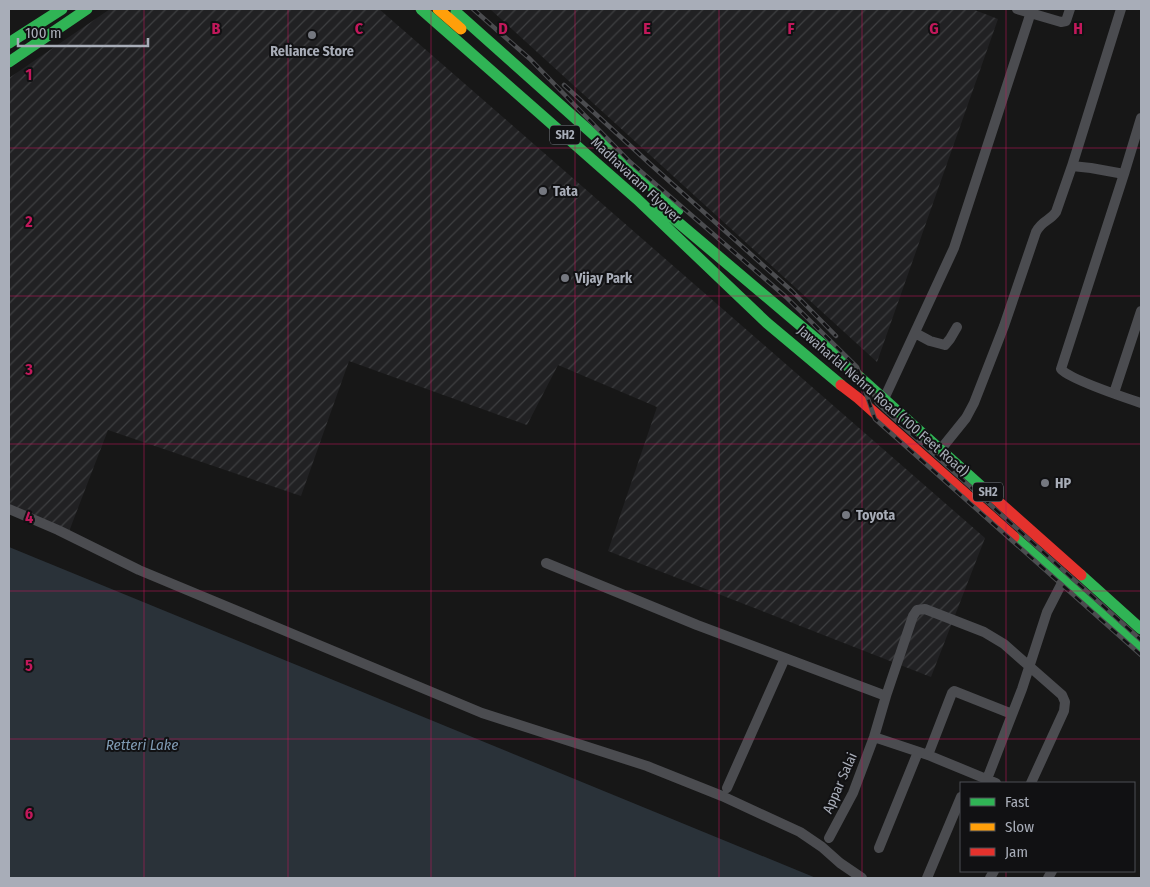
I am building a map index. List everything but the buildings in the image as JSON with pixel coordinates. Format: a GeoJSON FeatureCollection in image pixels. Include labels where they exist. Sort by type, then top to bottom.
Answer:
{"type":"FeatureCollection","features":[{"type":"Feature","properties":{"kind":"main road"},"geometry":{"type":"LineString","coordinates":[[9,43],[62,9]]}},
{"type":"Feature","properties":{"kind":"main road"},"geometry":{"type":"LineString","coordinates":[[9,62],[87,9]]}},
{"type":"Feature","properties":{"kind":"main road","name":"Madhavaram Flyover"},"geometry":{"type":"LineString","coordinates":[[421,9],[637,199],[717,276]]}},
{"type":"Feature","properties":{"kind":"main road","name":"Madhavaram Flyover"},"geometry":{"type":"LineString","coordinates":[[438,9],[636,186],[734,270]]}},
{"type":"Feature","properties":{"kind":"main road"},"geometry":{"type":"LineString","coordinates":[[452,9],[730,256],[734,270]]}},
{"type":"Feature","properties":{"kind":"main road"},"geometry":{"type":"LineString","coordinates":[[408,10],[604,180],[706,276],[717,276]]}},
{"type":"Feature","properties":{"kind":"main road","name":"Jawaharlal Nehru Road (100 Feet Road)"},"geometry":{"type":"LineString","coordinates":[[734,270],[827,348],[1141,629]]}},
{"type":"Feature","properties":{"kind":"main road","name":"Jawaharlal Nehru Road (100 Feet Road)"},"geometry":{"type":"LineString","coordinates":[[717,276],[767,323],[858,398],[1141,649]]}},
{"type":"Feature","properties":{"kind":"street"},"geometry":{"type":"LineString","coordinates":[[1017,9],[1032,11],[1061,22],[1066,21],[1070,9]]}},
{"type":"Feature","properties":{"kind":"street"},"geometry":{"type":"LineString","coordinates":[[941,449],[966,418],[974,404],[1004,326],[1036,232],[1041,224],[1056,212],[1121,9]]}},
{"type":"Feature","properties":{"kind":"street"},"geometry":{"type":"LineString","coordinates":[[884,399],[954,248],[1032,11]]}},
{"type":"Feature","properties":{"kind":"street"},"geometry":{"type":"LineString","coordinates":[[1141,118],[1061,369],[1064,372],[1141,403]]}},
{"type":"Feature","properties":{"kind":"street"},"geometry":{"type":"LineString","coordinates":[[1072,166],[1124,174]]}},
{"type":"Feature","properties":{"kind":"street"},"geometry":{"type":"LineString","coordinates":[[1114,393],[1141,311]]}},
{"type":"Feature","properties":{"kind":"street"},"geometry":{"type":"LineString","coordinates":[[915,333],[930,341],[945,344],[957,327]]}},
{"type":"Feature","properties":{"kind":"street"},"geometry":{"type":"LineString","coordinates":[[9,509],[58,530],[139,570],[235,612],[482,713],[647,766],[722,796],[800,832],[862,878]]}},
{"type":"Feature","properties":{"kind":"street"},"geometry":{"type":"LineString","coordinates":[[546,563],[886,696]]}},
{"type":"Feature","properties":{"kind":"street"},"geometry":{"type":"LineString","coordinates":[[874,737],[991,781],[1047,612],[1064,579]]}},
{"type":"Feature","properties":{"kind":"street","name":"Appar Salai"},"geometry":{"type":"LineString","coordinates":[[829,838],[853,793],[874,737],[913,616],[917,610],[925,610],[984,632],[1004,644],[1030,667]]}},
{"type":"Feature","properties":{"kind":"street"},"geometry":{"type":"LineString","coordinates":[[727,788],[785,658]]}},
{"type":"Feature","properties":{"kind":"street"},"geometry":{"type":"LineString","coordinates":[[1030,667],[1062,695],[1065,702],[1064,711],[1031,782]]}},
{"type":"Feature","properties":{"kind":"street"},"geometry":{"type":"LineString","coordinates":[[879,848],[952,693],[954,691],[1012,714]]}},
{"type":"Feature","properties":{"kind":"street"},"geometry":{"type":"LineString","coordinates":[[967,782],[971,773]]}},
{"type":"Feature","properties":{"kind":"street"},"geometry":{"type":"LineString","coordinates":[[927,878],[960,798]]}},
{"type":"Feature","properties":{"kind":"shaded area"},"geometry":{"type":"Polygon","coordinates":[[[110,9],[379,9],[985,538],[931,677],[608,551],[657,407],[558,365],[527,425],[349,361],[301,496],[108,430],[68,534],[9,510],[9,78],[110,9]]]}},
{"type":"Feature","properties":{"kind":"shaded area"},"geometry":{"type":"Polygon","coordinates":[[[490,9],[972,9],[998,19],[877,362],[490,9]]]}},
{"type":"Feature","properties":{"kind":"water","name":"Retteri Lake"},"geometry":{"type":"Polygon","coordinates":[[[9,547],[816,878],[9,878],[9,547]]]}},
{"type":"Feature","properties":{"kind":"railway"},"geometry":{"type":"LineString","coordinates":[[473,9],[530,59],[630,162],[786,297],[857,367],[875,419],[1141,655]]}},
{"type":"Feature","properties":{"kind":"railway"},"geometry":{"type":"LineString","coordinates":[[564,85],[792,291],[836,336]]}},
{"type":"Feature","properties":{"kind":"railway"},"geometry":{"type":"LineString","coordinates":[[871,386],[877,403],[1141,640]]}},
{"type":"Feature","properties":{"kind":"traffic: fast"},"geometry":{"type":"LineString","coordinates":[[9,43],[62,9]]}},
{"type":"Feature","properties":{"kind":"traffic: fast"},"geometry":{"type":"LineString","coordinates":[[9,62],[87,9]]}},
{"type":"Feature","properties":{"kind":"traffic: fast"},"geometry":{"type":"LineString","coordinates":[[421,9],[637,199],[767,323],[841,385]]}},
{"type":"Feature","properties":{"kind":"traffic: fast"},"geometry":{"type":"LineString","coordinates":[[456,12],[678,210]]}},
{"type":"Feature","properties":{"kind":"traffic: fast"},"geometry":{"type":"LineString","coordinates":[[660,207],[834,354],[992,496]]}},
{"type":"Feature","properties":{"kind":"traffic: fast"},"geometry":{"type":"LineString","coordinates":[[1014,537],[1141,649]]}},
{"type":"Feature","properties":{"kind":"traffic: fast"},"geometry":{"type":"LineString","coordinates":[[1081,575],[1141,629]]}},
{"type":"Feature","properties":{"kind":"traffic: slow"},"geometry":{"type":"LineString","coordinates":[[438,9],[461,29]]}},
{"type":"Feature","properties":{"kind":"traffic: jam"},"geometry":{"type":"LineString","coordinates":[[841,385],[1014,537]]}},
{"type":"Feature","properties":{"kind":"traffic: jam"},"geometry":{"type":"LineString","coordinates":[[992,496],[1081,575]]}},
{"type":"Feature","properties":{"kind":"place","name":"Reliance Store"},"geometry":{"type":"Point","coordinates":[312,35]}},
{"type":"Feature","properties":{"kind":"place","name":"Tata"},"geometry":{"type":"Point","coordinates":[543,191]}},
{"type":"Feature","properties":{"kind":"place","name":"Vijay Park"},"geometry":{"type":"Point","coordinates":[565,278]}},
{"type":"Feature","properties":{"kind":"place","name":"HP"},"geometry":{"type":"Point","coordinates":[1045,483]}},
{"type":"Feature","properties":{"kind":"place","name":"Toyota"},"geometry":{"type":"Point","coordinates":[846,515]}}]}
